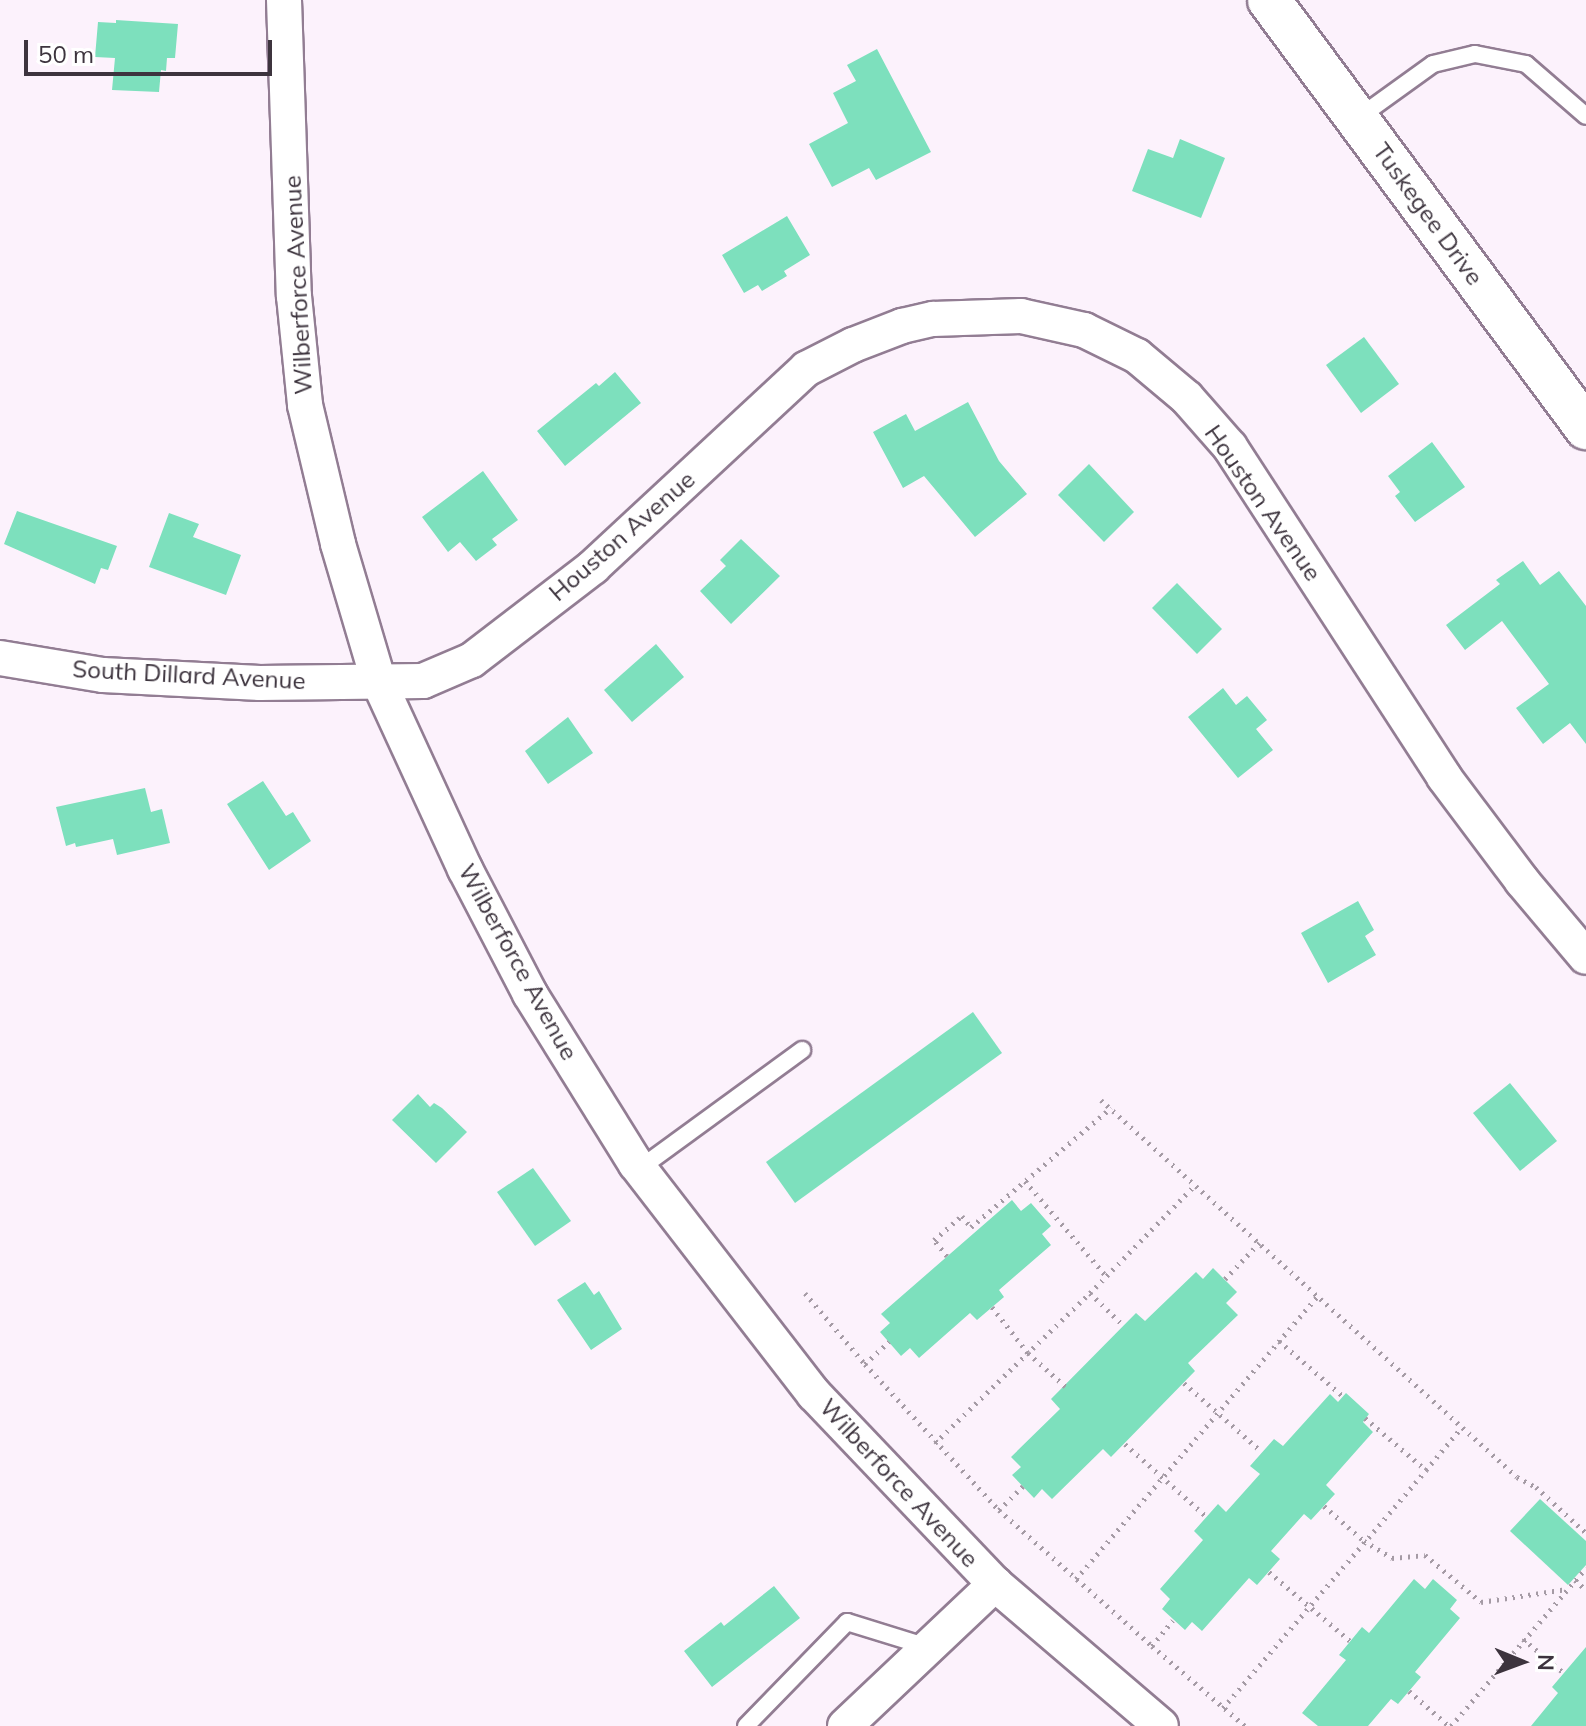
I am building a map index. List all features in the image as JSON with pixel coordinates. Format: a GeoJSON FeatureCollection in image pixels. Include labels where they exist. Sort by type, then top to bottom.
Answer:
{"type":"FeatureCollection","features":[{"type":"Feature","properties":{"kind":"street","name":"Wilberforce Avenue"},"geometry":{"type":"LineString","coordinates":[[284,0],[294,296],[305,405],[338,544],[379,682],[427,790],[523,980],[639,1169],[814,1394],[995,1584],[1161,1726]]}},
{"type":"Feature","properties":{"kind":"street","name":"Tuskegee Drive"},"geometry":{"type":"LineString","coordinates":[[1269,0],[1586,428]]}},
{"type":"Feature","properties":{"kind":"street","name":"Houston Avenue"},"geometry":{"type":"LineString","coordinates":[[379,682],[423,681],[472,660],[593,567],[806,369],[853,345],[933,319],[1021,316],[1084,330],[1137,356],[1187,398],[1230,447],[1444,777],[1522,881],[1586,957]]}},
{"type":"Feature","properties":{"kind":"street","name":"South Dillard Avenue"},"geometry":{"type":"LineString","coordinates":[[0,658],[103,675],[260,683],[379,682]]}},
{"type":"Feature","properties":{"kind":"street"},"geometry":{"type":"LineString","coordinates":[[845,1726],[995,1584]]}},
{"type":"Feature","properties":{"kind":"lane"},"geometry":{"type":"LineString","coordinates":[[1357,119],[1433,64],[1475,54],[1526,64],[1586,116]]}},
{"type":"Feature","properties":{"kind":"lane"},"geometry":{"type":"LineString","coordinates":[[639,1169],[802,1050]]}},
{"type":"Feature","properties":{"kind":"lane"},"geometry":{"type":"LineString","coordinates":[[746,1726],[847,1622],[930,1647]]}},
{"type":"Feature","properties":{"kind":"path"},"geometry":{"type":"LineString","coordinates":[[1101,1100],[1462,1427],[1586,1533]]}},
{"type":"Feature","properties":{"kind":"path"},"geometry":{"type":"LineString","coordinates":[[947,1256],[934,1240],[962,1216],[971,1227],[1111,1108]]}},
{"type":"Feature","properties":{"kind":"path"},"geometry":{"type":"LineString","coordinates":[[1025,1181],[1106,1276]]}},
{"type":"Feature","properties":{"kind":"path"},"geometry":{"type":"LineString","coordinates":[[935,1443],[1090,1293],[1195,1185]]}},
{"type":"Feature","properties":{"kind":"path"},"geometry":{"type":"LineString","coordinates":[[1225,1279],[1259,1243]]}},
{"type":"Feature","properties":{"kind":"path"},"geometry":{"type":"LineString","coordinates":[[805,1293],[935,1443],[999,1510],[1245,1726]]}},
{"type":"Feature","properties":{"kind":"path"},"geometry":{"type":"LineString","coordinates":[[1090,1293],[1124,1326]]}},
{"type":"Feature","properties":{"kind":"path"},"geometry":{"type":"LineString","coordinates":[[1076,1579],[1318,1296]]}},
{"type":"Feature","properties":{"kind":"path"},"geometry":{"type":"LineString","coordinates":[[992,1307],[1028,1353],[1065,1386]]}},
{"type":"Feature","properties":{"kind":"path"},"geometry":{"type":"LineString","coordinates":[[1279,1341],[1343,1396]]}},
{"type":"Feature","properties":{"kind":"path"},"geometry":{"type":"LineString","coordinates":[[865,1364],[889,1342]]}},
{"type":"Feature","properties":{"kind":"path"},"geometry":{"type":"LineString","coordinates":[[1184,1383],[1262,1452]]}},
{"type":"Feature","properties":{"kind":"path"},"geometry":{"type":"LineString","coordinates":[[1365,1418],[1426,1470]]}},
{"type":"Feature","properties":{"kind":"path"},"geometry":{"type":"LineString","coordinates":[[1223,1708],[1462,1427]]}},
{"type":"Feature","properties":{"kind":"path"},"geometry":{"type":"LineString","coordinates":[[1125,1444],[1160,1479],[1207,1517]]}},
{"type":"Feature","properties":{"kind":"path"},"geometry":{"type":"LineString","coordinates":[[999,1510],[1023,1486]]}},
{"type":"Feature","properties":{"kind":"path"},"geometry":{"type":"LineString","coordinates":[[1324,1506],[1364,1541],[1392,1558],[1425,1555],[1481,1602],[1567,1589]]}},
{"type":"Feature","properties":{"kind":"path"},"geometry":{"type":"LineString","coordinates":[[1409,1691],[1450,1726],[1586,1568]]}},
{"type":"Feature","properties":{"kind":"path"},"geometry":{"type":"LineString","coordinates":[[1269,1572],[1350,1641]]}},
{"type":"Feature","properties":{"kind":"path"},"geometry":{"type":"LineString","coordinates":[[1575,1580],[1586,1590]]}},
{"type":"Feature","properties":{"kind":"path"},"geometry":{"type":"LineString","coordinates":[[1152,1646],[1173,1620]]}},
{"type":"Feature","properties":{"kind":"path"},"geometry":{"type":"LineString","coordinates":[[1523,1639],[1564,1673]]}},
{"type":"Feature","properties":{"kind":"building"},"geometry":{"type":"Polygon","coordinates":[[[116,20],[178,24],[175,58],[167,58],[166,71],[161,70],[159,92],[112,90],[115,58],[95,57],[98,22],[116,23],[116,20]]]}},
{"type":"Feature","properties":{"kind":"building"},"geometry":{"type":"Polygon","coordinates":[[[877,49],[931,152],[876,180],[869,168],[832,187],[809,144],[848,123],[833,93],[856,81],[847,65],[877,49]]]}},
{"type":"Feature","properties":{"kind":"building"},"geometry":{"type":"Polygon","coordinates":[[[1180,139],[1225,158],[1201,218],[1132,191],[1148,149],[1173,158],[1180,139]]]}},
{"type":"Feature","properties":{"kind":"building"},"geometry":{"type":"Polygon","coordinates":[[[787,216],[810,255],[784,271],[787,276],[762,291],[758,285],[744,293],[722,255],[787,216]]]}},
{"type":"Feature","properties":{"kind":"building"},"geometry":{"type":"Polygon","coordinates":[[[1364,337],[1399,384],[1361,413],[1326,365],[1364,337]]]}},
{"type":"Feature","properties":{"kind":"building"},"geometry":{"type":"Polygon","coordinates":[[[615,372],[641,403],[565,466],[537,431],[596,383],[599,386],[615,372]]]}},
{"type":"Feature","properties":{"kind":"building"},"geometry":{"type":"Polygon","coordinates":[[[968,402],[999,461],[1027,494],[975,537],[924,476],[903,488],[873,432],[906,414],[915,431],[968,402]]]}},
{"type":"Feature","properties":{"kind":"building"},"geometry":{"type":"Polygon","coordinates":[[[1432,442],[1465,487],[1415,522],[1395,496],[1400,492],[1388,476],[1432,442]]]}},
{"type":"Feature","properties":{"kind":"building"},"geometry":{"type":"Polygon","coordinates":[[[1089,464],[1134,512],[1104,542],[1058,495],[1089,464]]]}},
{"type":"Feature","properties":{"kind":"building"},"geometry":{"type":"Polygon","coordinates":[[[483,471],[518,520],[492,539],[497,545],[476,561],[460,542],[448,552],[422,517],[483,471]]]}},
{"type":"Feature","properties":{"kind":"building"},"geometry":{"type":"Polygon","coordinates":[[[17,511],[117,546],[108,570],[101,568],[95,584],[4,544],[17,511]]]}},
{"type":"Feature","properties":{"kind":"building"},"geometry":{"type":"Polygon","coordinates":[[[169,513],[199,524],[193,537],[241,555],[226,595],[149,567],[169,513]]]}},
{"type":"Feature","properties":{"kind":"building"},"geometry":{"type":"Polygon","coordinates":[[[741,539],[780,576],[731,624],[700,591],[726,566],[720,560],[741,539]]]}},
{"type":"Feature","properties":{"kind":"building"},"geometry":{"type":"Polygon","coordinates":[[[1523,561],[1540,585],[1559,571],[1586,606],[1586,744],[1570,723],[1543,744],[1516,708],[1549,684],[1502,621],[1465,650],[1446,625],[1500,584],[1496,580],[1523,561]]]}},
{"type":"Feature","properties":{"kind":"building"},"geometry":{"type":"Polygon","coordinates":[[[1177,583],[1222,629],[1197,654],[1152,608],[1177,583]]]}},
{"type":"Feature","properties":{"kind":"building"},"geometry":{"type":"Polygon","coordinates":[[[656,644],[684,677],[632,722],[604,690],[656,644]]]}},
{"type":"Feature","properties":{"kind":"building"},"geometry":{"type":"Polygon","coordinates":[[[1223,688],[1236,705],[1247,696],[1267,720],[1256,729],[1273,750],[1238,778],[1188,717],[1223,688]]]}},
{"type":"Feature","properties":{"kind":"building"},"geometry":{"type":"Polygon","coordinates":[[[568,717],[593,753],[548,784],[525,751],[568,717]]]}},
{"type":"Feature","properties":{"kind":"building"},"geometry":{"type":"Polygon","coordinates":[[[263,781],[286,816],[293,812],[311,841],[269,870],[227,804],[263,781]]]}},
{"type":"Feature","properties":{"kind":"building"},"geometry":{"type":"Polygon","coordinates":[[[145,788],[151,812],[162,809],[170,843],[117,855],[113,839],[76,847],[75,843],[66,846],[56,807],[145,788]]]}},
{"type":"Feature","properties":{"kind":"building"},"geometry":{"type":"Polygon","coordinates":[[[1358,901],[1374,930],[1365,936],[1376,955],[1328,983],[1301,933],[1358,901]]]}},
{"type":"Feature","properties":{"kind":"building"},"geometry":{"type":"Polygon","coordinates":[[[973,1012],[1002,1053],[795,1203],[766,1162],[973,1012]]]}},
{"type":"Feature","properties":{"kind":"building"},"geometry":{"type":"Polygon","coordinates":[[[1510,1083],[1557,1141],[1520,1171],[1473,1113],[1510,1083]]]}},
{"type":"Feature","properties":{"kind":"building"},"geometry":{"type":"Polygon","coordinates":[[[418,1094],[430,1107],[434,1103],[442,1108],[467,1132],[436,1163],[392,1120],[418,1094]]]}},
{"type":"Feature","properties":{"kind":"building"},"geometry":{"type":"Polygon","coordinates":[[[533,1168],[571,1221],[535,1246],[497,1192],[533,1168]]]}},
{"type":"Feature","properties":{"kind":"building"},"geometry":{"type":"Polygon","coordinates":[[[1012,1200],[1021,1211],[1031,1203],[1051,1226],[1042,1234],[1051,1245],[999,1290],[1004,1297],[977,1320],[970,1313],[919,1358],[910,1348],[901,1356],[880,1332],[890,1323],[881,1314],[1012,1200]]]}},
{"type":"Feature","properties":{"kind":"building"},"geometry":{"type":"Polygon","coordinates":[[[1213,1268],[1237,1292],[1226,1303],[1238,1315],[1188,1363],[1195,1371],[1111,1457],[1103,1449],[1052,1499],[1042,1489],[1034,1498],[1012,1475],[1021,1467],[1011,1457],[1060,1409],[1051,1399],[1136,1313],[1145,1321],[1196,1272],[1203,1279],[1213,1268]]]}},
{"type":"Feature","properties":{"kind":"building"},"geometry":{"type":"Polygon","coordinates":[[[585,1282],[594,1295],[599,1291],[622,1329],[591,1350],[557,1300],[585,1282]]]}},
{"type":"Feature","properties":{"kind":"building"},"geometry":{"type":"Polygon","coordinates":[[[1346,1393],[1369,1414],[1363,1422],[1373,1432],[1326,1485],[1335,1494],[1311,1520],[1304,1514],[1271,1551],[1280,1559],[1257,1585],[1249,1578],[1202,1631],[1192,1622],[1185,1630],[1162,1609],[1170,1599],[1160,1589],[1203,1540],[1194,1531],[1218,1504],[1226,1512],[1260,1474],[1250,1466],[1274,1439],[1283,1446],[1330,1394],[1338,1402],[1346,1393]]]}},
{"type":"Feature","properties":{"kind":"building"},"geometry":{"type":"Polygon","coordinates":[[[1540,1499],[1586,1541],[1586,1565],[1568,1585],[1510,1531],[1540,1499]]]}},
{"type":"Feature","properties":{"kind":"building"},"geometry":{"type":"Polygon","coordinates":[[[1414,1579],[1425,1589],[1433,1579],[1457,1600],[1450,1609],[1460,1618],[1415,1672],[1421,1677],[1398,1704],[1391,1699],[1368,1726],[1318,1726],[1302,1713],[1346,1660],[1339,1655],[1362,1627],[1369,1633],[1414,1579]]]}},
{"type":"Feature","properties":{"kind":"building"},"geometry":{"type":"Polygon","coordinates":[[[774,1586],[800,1618],[712,1687],[684,1651],[721,1622],[724,1626],[774,1586]]]}},
{"type":"Feature","properties":{"kind":"building"},"geometry":{"type":"Polygon","coordinates":[[[1586,1647],[1586,1726],[1531,1726],[1558,1693],[1552,1687],[1586,1647]]]}}]}
